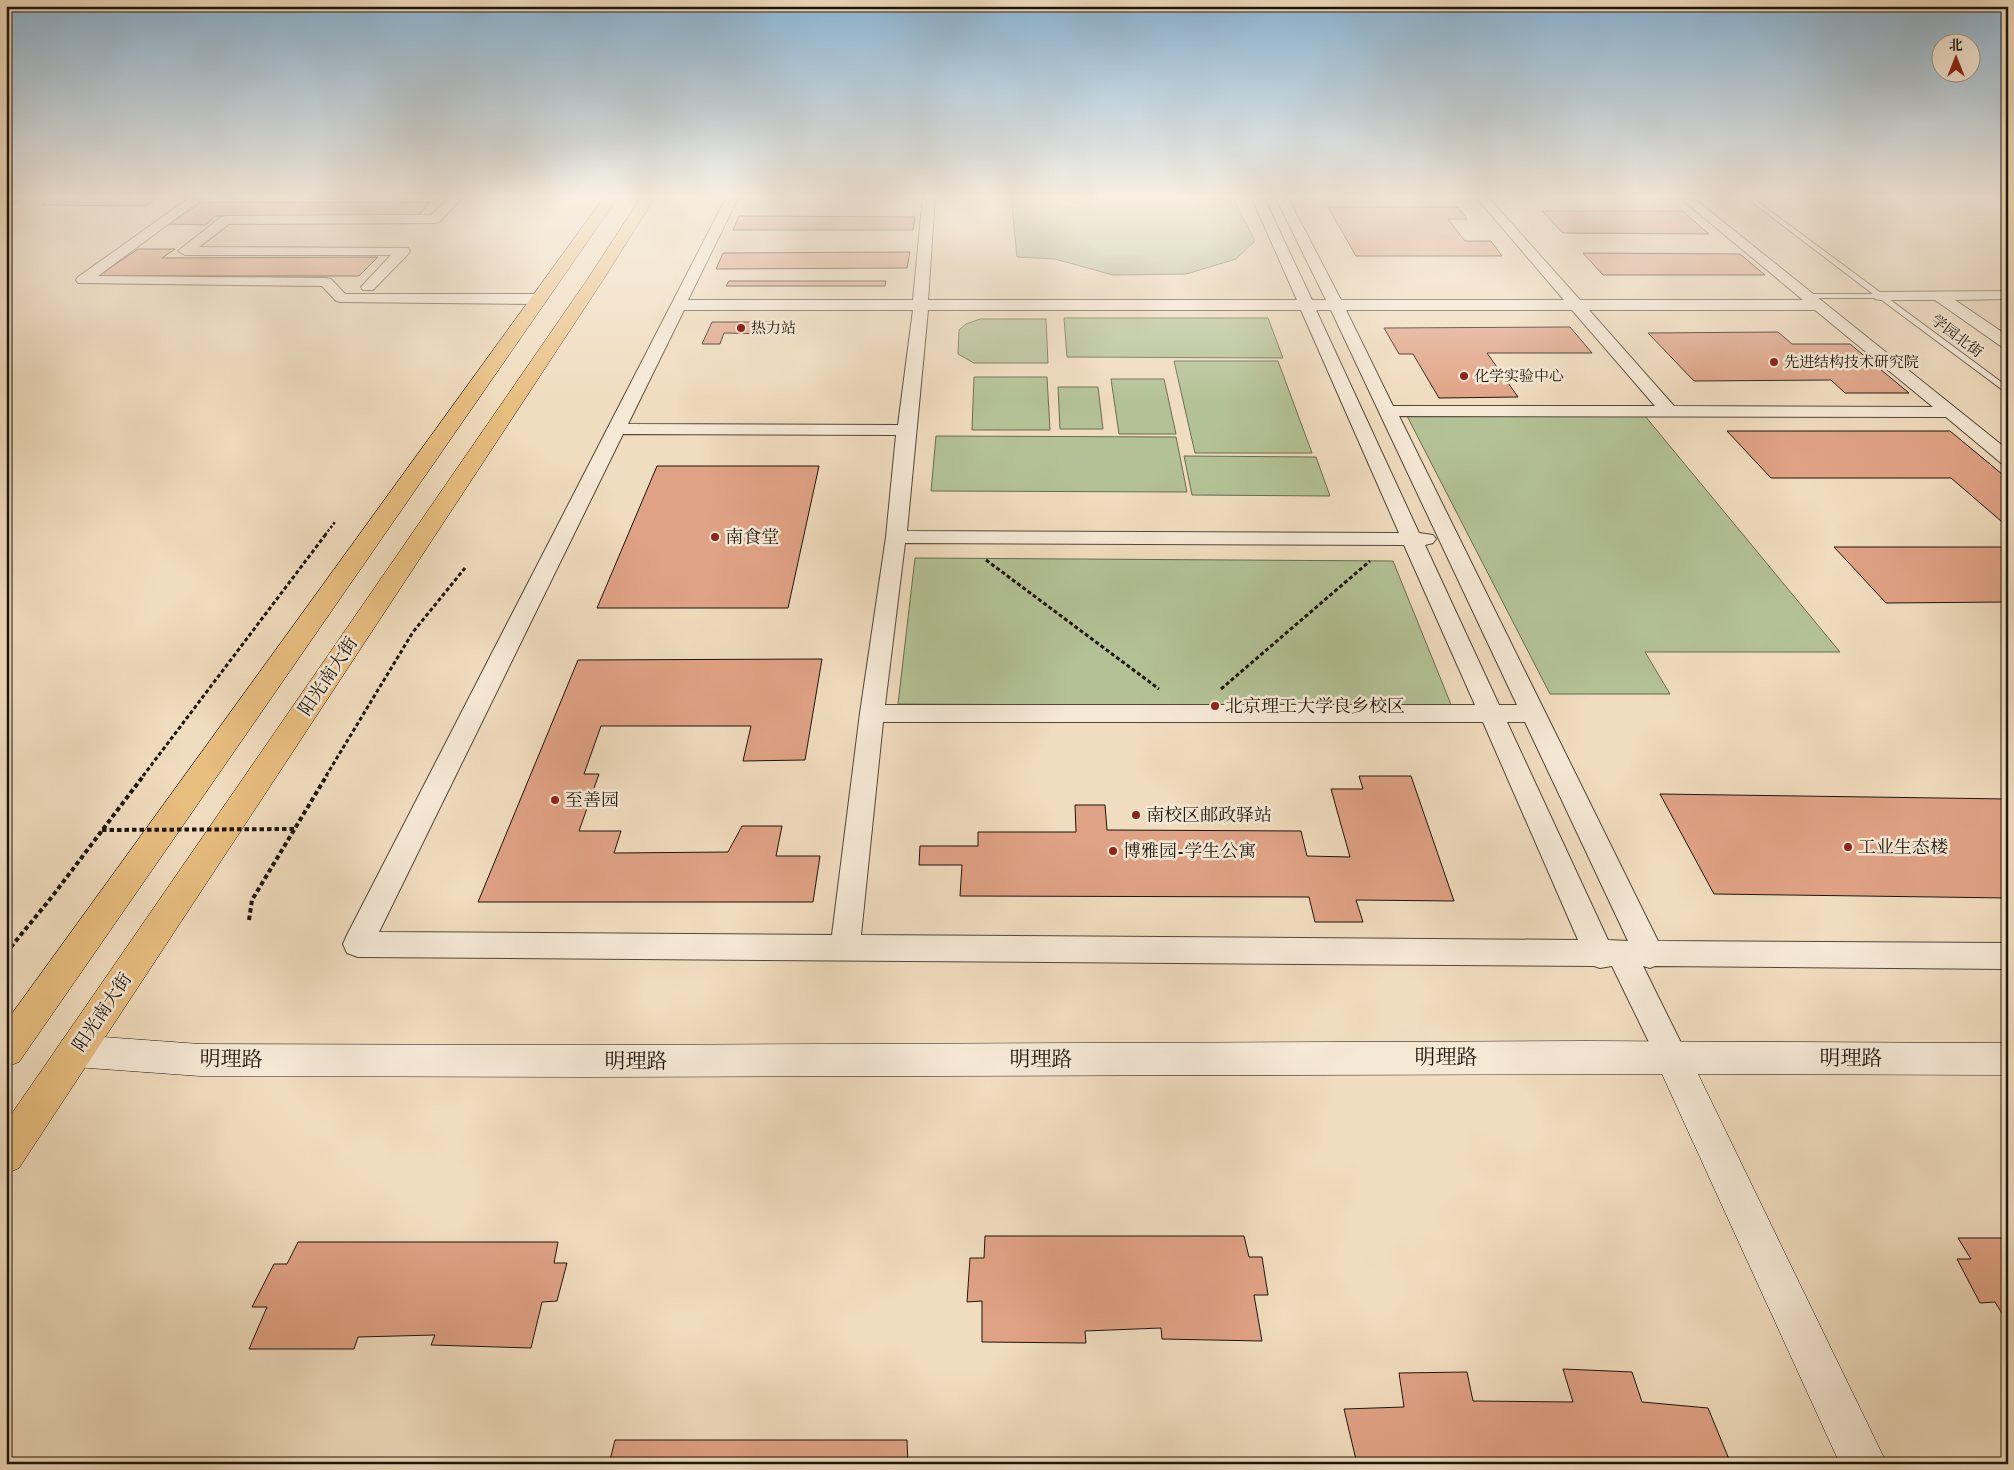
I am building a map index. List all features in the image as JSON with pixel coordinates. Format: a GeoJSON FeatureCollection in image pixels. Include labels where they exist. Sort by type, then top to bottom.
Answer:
{"type":"FeatureCollection","features":[{"type":"Feature","properties":{"kind":"main road"},"geometry":{"type":"LineString","coordinates":[[6,1051],[563,265]]}},
{"type":"Feature","properties":{"kind":"main road","name":"阳光南大街"},"geometry":{"type":"LineString","coordinates":[[6,1155],[605,265]]}},
{"type":"Feature","properties":{"kind":"street"},"geometry":{"type":"LineString","coordinates":[[104,265],[83,280],[326,282],[341,298],[539,299]]}},
{"type":"Feature","properties":{"kind":"street"},"geometry":{"type":"LineString","coordinates":[[368,287],[390,265]]}},
{"type":"Feature","properties":{"kind":"street"},"geometry":{"type":"LineString","coordinates":[[698,265],[358,944],[1624,955],[2008,956]]}},
{"type":"Feature","properties":{"kind":"street"},"geometry":{"type":"LineString","coordinates":[[845,948],[872,713],[896,537],[923,265]]}},
{"type":"Feature","properties":{"kind":"street"},"geometry":{"type":"LineString","coordinates":[[1289,265],[1492,714],[1624,955],[1864,1464]]}},
{"type":"Feature","properties":{"kind":"street"},"geometry":{"type":"LineString","coordinates":[[1315,265],[1533,714],[1624,955]]}},
{"type":"Feature","properties":{"kind":"street"},"geometry":{"type":"LineString","coordinates":[[1541,265],[1669,411]]}},
{"type":"Feature","properties":{"kind":"street"},"geometry":{"type":"LineString","coordinates":[[1768,265],[2008,459]]}},
{"type":"Feature","properties":{"kind":"street"},"geometry":{"type":"LineString","coordinates":[[1778,289],[1808,297]]}},
{"type":"Feature","properties":{"kind":"street"},"geometry":{"type":"LineString","coordinates":[[1332,298],[1368,290]]}},
{"type":"Feature","properties":{"kind":"street"},"geometry":{"type":"LineString","coordinates":[[1544,290],[1583,290]]}},
{"type":"Feature","properties":{"kind":"street"},"geometry":{"type":"LineString","coordinates":[[1880,296],[2008,296]]}},
{"type":"Feature","properties":{"kind":"street"},"geometry":{"type":"LineString","coordinates":[[1938,296],[2008,344]]}},
{"type":"Feature","properties":{"kind":"street"},"geometry":{"type":"LineString","coordinates":[[681,298],[1332,298],[1577,306],[1808,297]]}},
{"type":"Feature","properties":{"kind":"street"},"geometry":{"type":"LineString","coordinates":[[1387,411],[1950,412]]}},
{"type":"Feature","properties":{"kind":"street"},"geometry":{"type":"LineString","coordinates":[[616,430],[906,430]]}},
{"type":"Feature","properties":{"kind":"street"},"geometry":{"type":"LineString","coordinates":[[896,537],[1448,539]]}},
{"type":"Feature","properties":{"kind":"street"},"geometry":{"type":"LineString","coordinates":[[872,713],[1533,714]]}},
{"type":"Feature","properties":{"kind":"street","name":"明理路"},"geometry":{"type":"LineString","coordinates":[[75,1051],[220,1060],[606,1061],[1672,1057],[2008,1059]]}},
{"type":"Feature","properties":{"kind":"lane","name":"学园北街"},"geometry":{"type":"LineString","coordinates":[[1838,265],[2008,391]]}},
{"type":"Feature","properties":{"kind":"lane"},"geometry":{"type":"LineString","coordinates":[[1808,297],[1880,296]]}},
{"type":"Feature","properties":{"kind":"path"},"geometry":{"type":"LineString","coordinates":[[6,953],[51,898],[335,522]]}},
{"type":"Feature","properties":{"kind":"path"},"geometry":{"type":"LineString","coordinates":[[956,537],[1192,714],[1378,553],[1372,538]]}},
{"type":"Feature","properties":{"kind":"path"},"geometry":{"type":"LineString","coordinates":[[249,920],[252,900],[413,632],[465,568]]}},
{"type":"Feature","properties":{"kind":"path"},"geometry":{"type":"LineString","coordinates":[[102,830],[294,829]]}},
{"type":"Feature","properties":{"kind":"green space"},"geometry":{"type":"Polygon","coordinates":[[[1075,265],[1217,265],[1186,274],[1113,275],[1075,265]]]}},
{"type":"Feature","properties":{"kind":"green space"},"geometry":{"type":"Polygon","coordinates":[[[1064,318],[1268,318],[1283,358],[1067,357],[1064,318]]]}},
{"type":"Feature","properties":{"kind":"green space"},"geometry":{"type":"Polygon","coordinates":[[[980,319],[1046,319],[1048,363],[974,363],[958,354],[959,330],[966,324],[980,319]]]}},
{"type":"Feature","properties":{"kind":"green space"},"geometry":{"type":"Polygon","coordinates":[[[1174,361],[1278,361],[1312,453],[1195,453],[1174,361]]]}},
{"type":"Feature","properties":{"kind":"green space"},"geometry":{"type":"Polygon","coordinates":[[[974,377],[1047,377],[1050,430],[972,430],[974,377]]]}},
{"type":"Feature","properties":{"kind":"green space"},"geometry":{"type":"Polygon","coordinates":[[[1111,379],[1164,379],[1176,434],[1119,434],[1111,379]]]}},
{"type":"Feature","properties":{"kind":"green space"},"geometry":{"type":"Polygon","coordinates":[[[1058,387],[1098,387],[1103,429],[1060,429],[1058,387]]]}},
{"type":"Feature","properties":{"kind":"green space"},"geometry":{"type":"Polygon","coordinates":[[[1407,416],[1645,416],[1840,652],[1645,652],[1670,694],[1550,694],[1407,416]]]}},
{"type":"Feature","properties":{"kind":"green space"},"geometry":{"type":"Polygon","coordinates":[[[936,436],[1176,437],[1187,492],[931,491],[936,436]]]}},
{"type":"Feature","properties":{"kind":"green space"},"geometry":{"type":"Polygon","coordinates":[[[1184,456],[1316,457],[1330,496],[1192,495],[1184,456]]]}},
{"type":"Feature","properties":{"kind":"green space"},"geometry":{"type":"Polygon","coordinates":[[[915,558],[1393,561],[1452,707],[898,704],[915,558]]]}},
{"type":"Feature","properties":{"kind":"building"},"geometry":{"type":"Polygon","coordinates":[[[115,265],[370,265],[359,276],[98,276],[115,265]]]}},
{"type":"Feature","properties":{"kind":"building"},"geometry":{"type":"Polygon","coordinates":[[[718,265],[908,265],[907,268],[716,269],[718,265]]]}},
{"type":"Feature","properties":{"kind":"building"},"geometry":{"type":"Polygon","coordinates":[[[1594,265],[1753,265],[1765,275],[1603,275],[1594,265]]]}},
{"type":"Feature","properties":{"kind":"building"},"geometry":{"type":"Polygon","coordinates":[[[729,281],[886,281],[885,286],[726,286],[729,281]]]}},
{"type":"Feature","properties":{"kind":"building","name":"热力站"},"geometry":{"type":"Polygon","coordinates":[[[712,322],[775,322],[771,334],[724,333],[720,344],[702,344],[712,322]]]}},
{"type":"Feature","properties":{"kind":"building","name":"化学实验中心"},"geometry":{"type":"Polygon","coordinates":[[[1570,327],[1592,353],[1487,353],[1518,397],[1439,398],[1413,354],[1399,354],[1384,328],[1570,327]]]}},
{"type":"Feature","properties":{"kind":"building","name":"先进结构技术研究院"},"geometry":{"type":"Polygon","coordinates":[[[1778,332],[1792,344],[1850,344],[1909,393],[1845,393],[1831,380],[1694,381],[1648,333],[1778,332]]]}},
{"type":"Feature","properties":{"kind":"building"},"geometry":{"type":"Polygon","coordinates":[[[1727,431],[1950,431],[2008,479],[2008,527],[1951,478],[1771,478],[1727,431]]]}},
{"type":"Feature","properties":{"kind":"building","name":"南食堂"},"geometry":{"type":"Polygon","coordinates":[[[657,466],[819,466],[788,608],[597,608],[657,466]]]}},
{"type":"Feature","properties":{"kind":"building"},"geometry":{"type":"Polygon","coordinates":[[[1834,547],[2008,547],[2008,602],[1886,603],[1834,547]]]}},
{"type":"Feature","properties":{"kind":"building","name":"至善园"},"geometry":{"type":"Polygon","coordinates":[[[822,659],[805,760],[743,761],[751,726],[601,726],[584,774],[599,774],[579,831],[621,831],[614,853],[728,852],[742,826],[782,826],[776,856],[820,856],[813,902],[478,902],[578,660],[822,659]]]}},
{"type":"Feature","properties":{"kind":"building","name":"博雅园-学生公寓"},"geometry":{"type":"Polygon","coordinates":[[[1359,776],[1411,776],[1454,901],[1356,900],[1363,922],[1315,922],[1309,897],[960,896],[962,865],[919,865],[920,846],[978,846],[978,832],[1076,832],[1075,805],[1105,805],[1107,830],[1301,831],[1307,856],[1350,857],[1331,789],[1363,789],[1359,776]]]}},
{"type":"Feature","properties":{"kind":"building","name":"工业生态楼"},"geometry":{"type":"Polygon","coordinates":[[[1660,794],[2008,799],[2008,898],[1714,894],[1660,794]]]}},
{"type":"Feature","properties":{"kind":"building"},"geometry":{"type":"Polygon","coordinates":[[[985,1236],[1244,1236],[1249,1257],[1262,1257],[1268,1295],[1254,1295],[1262,1341],[1162,1339],[1161,1328],[1085,1331],[1086,1343],[982,1342],[982,1301],[967,1302],[970,1258],[984,1258],[985,1236]]]}},
{"type":"Feature","properties":{"kind":"building"},"geometry":{"type":"Polygon","coordinates":[[[1958,1238],[2008,1238],[2008,1323],[1995,1302],[1980,1303],[1957,1259],[1971,1259],[1958,1238]]]}},
{"type":"Feature","properties":{"kind":"building"},"geometry":{"type":"Polygon","coordinates":[[[298,1242],[558,1242],[554,1263],[567,1263],[557,1301],[542,1302],[531,1348],[431,1345],[435,1335],[358,1337],[354,1349],[249,1349],[267,1307],[252,1307],[274,1264],[287,1264],[298,1242]]]}},
{"type":"Feature","properties":{"kind":"building"},"geometry":{"type":"Polygon","coordinates":[[[1563,1369],[1632,1372],[1642,1402],[1708,1408],[1731,1464],[1357,1464],[1344,1409],[1404,1407],[1399,1373],[1467,1372],[1473,1401],[1573,1402],[1563,1369]]]}},
{"type":"Feature","properties":{"kind":"building"},"geometry":{"type":"Polygon","coordinates":[[[615,1440],[907,1440],[908,1464],[609,1464],[615,1440]]]}},
{"type":"Feature","properties":{"kind":"place","name":"热力站"},"geometry":{"type":"Point","coordinates":[741,328]}},
{"type":"Feature","properties":{"kind":"place","name":"先进结构技术研究院"},"geometry":{"type":"Point","coordinates":[1774,362]}},
{"type":"Feature","properties":{"kind":"place","name":"化学实验中心"},"geometry":{"type":"Point","coordinates":[1464,376]}},
{"type":"Feature","properties":{"kind":"place","name":"南食堂"},"geometry":{"type":"Point","coordinates":[715,537]}},
{"type":"Feature","properties":{"kind":"place","name":"北京理工大学良乡校区"},"geometry":{"type":"Point","coordinates":[1215,706]}},
{"type":"Feature","properties":{"kind":"place","name":"至善园"},"geometry":{"type":"Point","coordinates":[555,800]}},
{"type":"Feature","properties":{"kind":"place","name":"南校区邮政驿站"},"geometry":{"type":"Point","coordinates":[1136,815]}},
{"type":"Feature","properties":{"kind":"place","name":"工业生态楼"},"geometry":{"type":"Point","coordinates":[1848,847]}},
{"type":"Feature","properties":{"kind":"place","name":"博雅园-学生公寓"},"geometry":{"type":"Point","coordinates":[1113,851]}}]}
